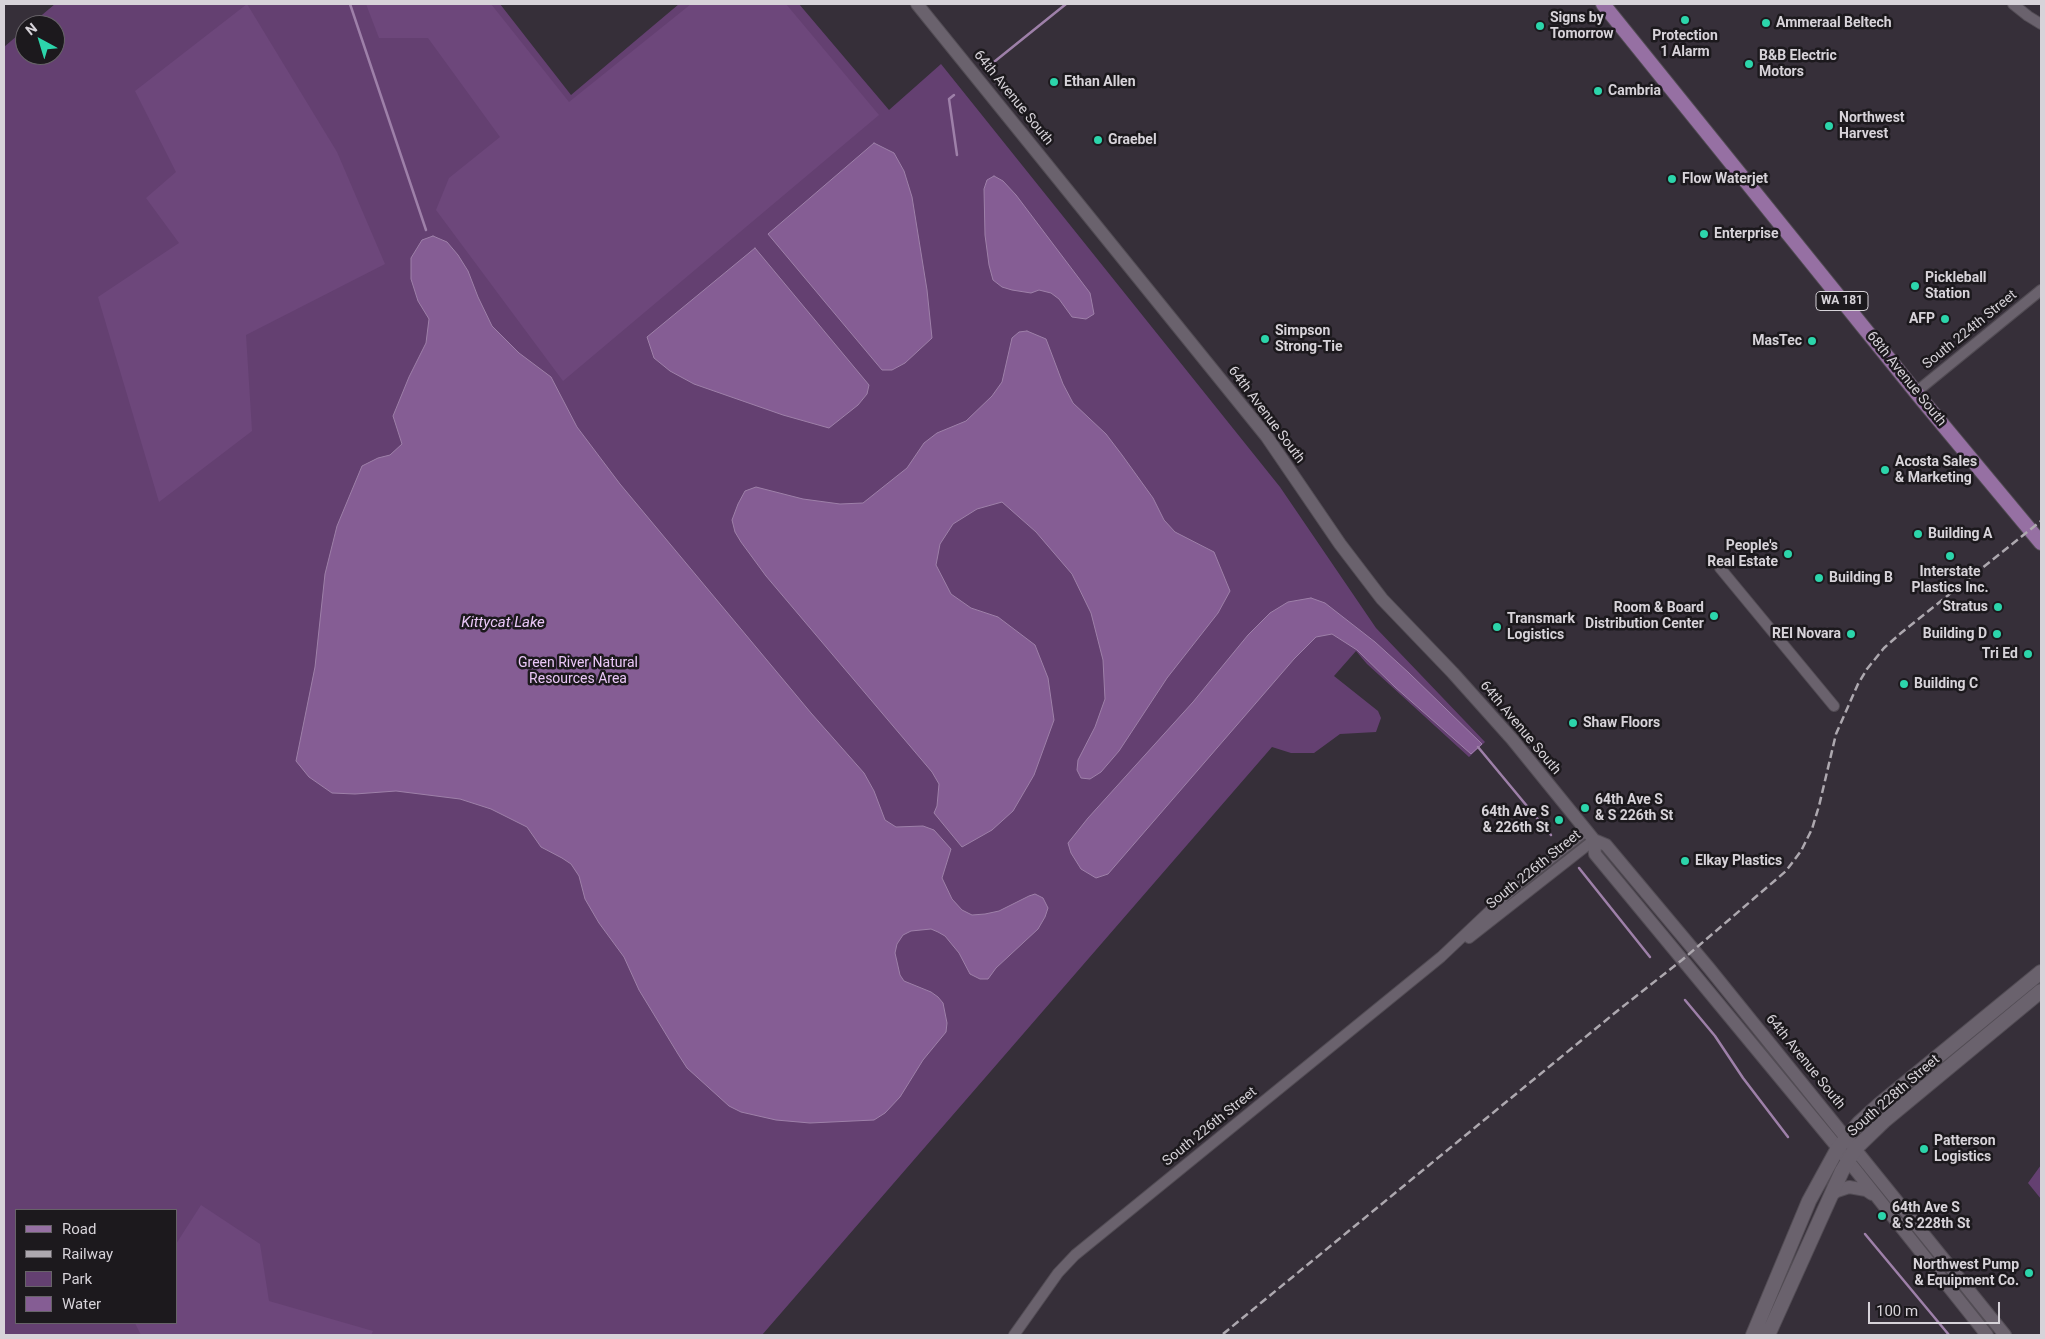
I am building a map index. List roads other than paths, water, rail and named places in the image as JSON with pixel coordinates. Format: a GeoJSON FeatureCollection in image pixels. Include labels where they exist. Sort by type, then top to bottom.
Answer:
{"type":"FeatureCollection","features":[{"type":"Feature","properties":{"kind":"main road","name":"68th Avenue South"},"geometry":{"type":"LineString","coordinates":[[1603,4],[1916,392],[2041,543]]}},
{"type":"Feature","properties":{"kind":"main road","name":"South 228th Street"},"geometry":{"type":"LineString","coordinates":[[1753,1335],[1809,1201],[1828,1162],[1838,1148],[1880,1104],[2041,972]]}},
{"type":"Feature","properties":{"kind":"main road","name":"South 228th Street"},"geometry":{"type":"LineString","coordinates":[[1768,1335],[1831,1195],[1856,1148],[1885,1120],[2041,991]]}},
{"type":"Feature","properties":{"kind":"street","name":"64th Avenue South"},"geometry":{"type":"LineString","coordinates":[[917,4],[1266,438],[1340,544],[1382,599],[1453,673],[1512,739],[1590,836],[1606,845],[1710,968],[2005,1335]]}},
{"type":"Feature","properties":{"kind":"street"},"geometry":{"type":"LineString","coordinates":[[2012,4],[2041,24]]}},
{"type":"Feature","properties":{"kind":"street","name":"South 224th Street"},"geometry":{"type":"LineString","coordinates":[[1916,392],[2041,290]]}},
{"type":"Feature","properties":{"kind":"street"},"geometry":{"type":"LineString","coordinates":[[1720,568],[1834,706]]}},
{"type":"Feature","properties":{"kind":"street","name":"64th Avenue South"},"geometry":{"type":"LineString","coordinates":[[1590,836],[1595,854],[1838,1148],[1987,1335]]}},
{"type":"Feature","properties":{"kind":"street","name":"South 226th Street"},"geometry":{"type":"LineString","coordinates":[[1014,1335],[1058,1273],[1075,1255],[1442,957],[1495,919],[1590,836]]}},
{"type":"Feature","properties":{"kind":"street"},"geometry":{"type":"LineString","coordinates":[[1831,1195],[1849,1187],[1866,1190],[1874,1194]]}},
{"type":"Feature","properties":{"kind":"water"},"geometry":{"type":"Polygon","coordinates":[[[874,143],[894,153],[904,171],[912,197],[927,290],[932,338],[905,363],[892,370],[882,370],[768,234],[874,143]]]}},
{"type":"Feature","properties":{"kind":"water"},"geometry":{"type":"Polygon","coordinates":[[[994,176],[1003,181],[1016,195],[1090,293],[1094,314],[1086,319],[1072,317],[1059,299],[1051,293],[1039,290],[1031,293],[1012,290],[1002,287],[993,280],[985,235],[984,189],[987,180],[994,176]]]}},
{"type":"Feature","properties":{"kind":"water","name":"Kittycat Lake"},"geometry":{"type":"Polygon","coordinates":[[[433,236],[447,242],[458,255],[468,271],[492,326],[519,353],[551,377],[577,427],[620,484],[811,713],[864,773],[874,791],[885,820],[896,827],[923,826],[934,830],[951,849],[942,878],[952,899],[962,910],[972,915],[999,911],[1035,894],[1043,898],[1048,908],[1038,929],[996,968],[988,979],[980,979],[970,974],[959,953],[945,936],[938,932],[931,929],[911,931],[903,935],[897,944],[895,953],[900,975],[904,981],[931,992],[943,1003],[947,1023],[946,1032],[923,1060],[900,1097],[885,1113],[874,1120],[810,1123],[776,1120],[741,1112],[729,1106],[687,1068],[639,990],[624,957],[599,923],[585,899],[579,876],[571,864],[541,847],[527,827],[491,809],[460,799],[396,791],[355,794],[332,793],[309,777],[296,761],[315,667],[325,574],[337,526],[362,466],[378,458],[390,455],[402,444],[393,416],[426,343],[429,319],[418,301],[411,279],[411,258],[422,240],[433,236]]]}},
{"type":"Feature","properties":{"kind":"water"},"geometry":{"type":"Polygon","coordinates":[[[755,248],[869,385],[867,394],[858,405],[829,428],[783,415],[694,384],[670,371],[654,358],[647,337],[755,248]]]}},
{"type":"Feature","properties":{"kind":"water"},"geometry":{"type":"Polygon","coordinates":[[[1027,331],[1046,339],[1063,384],[1073,403],[1106,434],[1153,498],[1164,520],[1175,532],[1214,552],[1230,591],[1218,613],[1167,678],[1119,751],[1101,772],[1090,779],[1081,778],[1077,770],[1078,760],[1095,727],[1105,699],[1103,660],[1091,613],[1072,574],[1036,532],[1002,502],[977,509],[953,524],[940,544],[936,565],[951,594],[971,608],[998,617],[1035,645],[1048,678],[1054,720],[1034,775],[1013,811],[992,830],[962,847],[934,813],[937,806],[939,784],[932,772],[766,576],[741,542],[735,532],[732,520],[745,491],[756,487],[803,499],[840,504],[863,503],[907,468],[924,443],[937,433],[966,421],[992,396],[1002,382],[1012,338],[1019,332],[1027,331]]]}},
{"type":"Feature","properties":{"kind":"water"},"geometry":{"type":"Polygon","coordinates":[[[1311,598],[1325,603],[1375,642],[1482,744],[1471,754],[1395,687],[1357,650],[1332,634],[1316,637],[1294,659],[1108,874],[1096,878],[1081,869],[1071,853],[1068,843],[1088,818],[1193,702],[1248,635],[1270,613],[1288,602],[1311,598]]]}},
{"type":"Feature","properties":{"kind":"waterway"},"geometry":{"type":"LineString","coordinates":[[350,4],[426,230]]}},
{"type":"Feature","properties":{"kind":"waterway"},"geometry":{"type":"LineString","coordinates":[[989,66],[1066,4]]}},
{"type":"Feature","properties":{"kind":"waterway"},"geometry":{"type":"LineString","coordinates":[[954,95],[949,99],[957,155]]}},
{"type":"Feature","properties":{"kind":"waterway"},"geometry":{"type":"LineString","coordinates":[[1478,747],[1551,835]]}},
{"type":"Feature","properties":{"kind":"waterway"},"geometry":{"type":"LineString","coordinates":[[1579,868],[1650,957]]}},
{"type":"Feature","properties":{"kind":"waterway"},"geometry":{"type":"LineString","coordinates":[[1685,1000],[1715,1036],[1743,1078],[1788,1137]]}},
{"type":"Feature","properties":{"kind":"waterway"},"geometry":{"type":"LineString","coordinates":[[1865,1234],[1949,1335]]}},
{"type":"Feature","properties":{"kind":"railway"},"geometry":{"type":"LineString","coordinates":[[1223,1334],[1682,960],[1786,871],[1801,851],[1812,829],[1836,734],[1858,684],[1867,669],[1884,648],[1901,633],[2041,521]]}},
{"type":"Feature","properties":{"kind":"place","name":"Protection 1 Alarm"},"geometry":{"type":"Point","coordinates":[1685,20]}},
{"type":"Feature","properties":{"kind":"place","name":"Ammeraal Beltech"},"geometry":{"type":"Point","coordinates":[1766,23]}},
{"type":"Feature","properties":{"kind":"place","name":"Signs by Tomorrow"},"geometry":{"type":"Point","coordinates":[1540,26]}},
{"type":"Feature","properties":{"kind":"place","name":"B&B Electric Motors"},"geometry":{"type":"Point","coordinates":[1749,64]}},
{"type":"Feature","properties":{"kind":"place","name":"Ethan Allen"},"geometry":{"type":"Point","coordinates":[1054,82]}},
{"type":"Feature","properties":{"kind":"place","name":"Cambria"},"geometry":{"type":"Point","coordinates":[1598,91]}},
{"type":"Feature","properties":{"kind":"place","name":"Northwest Harvest"},"geometry":{"type":"Point","coordinates":[1829,126]}},
{"type":"Feature","properties":{"kind":"place","name":"Graebel"},"geometry":{"type":"Point","coordinates":[1098,140]}},
{"type":"Feature","properties":{"kind":"place","name":"Flow Waterjet"},"geometry":{"type":"Point","coordinates":[1672,179]}},
{"type":"Feature","properties":{"kind":"place","name":"Enterprise"},"geometry":{"type":"Point","coordinates":[1704,234]}},
{"type":"Feature","properties":{"kind":"place","name":"Pickleball Station"},"geometry":{"type":"Point","coordinates":[1915,286]}},
{"type":"Feature","properties":{"kind":"place","name":"AFP"},"geometry":{"type":"Point","coordinates":[1945,319]}},
{"type":"Feature","properties":{"kind":"place","name":"Simpson Strong-Tie"},"geometry":{"type":"Point","coordinates":[1265,339]}},
{"type":"Feature","properties":{"kind":"place","name":"MasTec"},"geometry":{"type":"Point","coordinates":[1812,341]}},
{"type":"Feature","properties":{"kind":"place","name":"Acosta Sales & Marketing"},"geometry":{"type":"Point","coordinates":[1885,470]}},
{"type":"Feature","properties":{"kind":"place","name":"Building A"},"geometry":{"type":"Point","coordinates":[1918,534]}},
{"type":"Feature","properties":{"kind":"place","name":"People's Real Estate"},"geometry":{"type":"Point","coordinates":[1788,554]}},
{"type":"Feature","properties":{"kind":"place","name":"Interstate Plastics Inc."},"geometry":{"type":"Point","coordinates":[1950,556]}},
{"type":"Feature","properties":{"kind":"place","name":"Building B"},"geometry":{"type":"Point","coordinates":[1819,578]}},
{"type":"Feature","properties":{"kind":"place","name":"Stratus"},"geometry":{"type":"Point","coordinates":[1998,607]}},
{"type":"Feature","properties":{"kind":"place","name":"Room & Board Distribution Center"},"geometry":{"type":"Point","coordinates":[1714,616]}},
{"type":"Feature","properties":{"kind":"place","name":"Transmark Logistics"},"geometry":{"type":"Point","coordinates":[1497,627]}},
{"type":"Feature","properties":{"kind":"place","name":"REI Novara"},"geometry":{"type":"Point","coordinates":[1851,634]}},
{"type":"Feature","properties":{"kind":"place","name":"Building D"},"geometry":{"type":"Point","coordinates":[1997,634]}},
{"type":"Feature","properties":{"kind":"place","name":"Tri Ed"},"geometry":{"type":"Point","coordinates":[2028,654]}},
{"type":"Feature","properties":{"kind":"place","name":"Building C"},"geometry":{"type":"Point","coordinates":[1904,684]}},
{"type":"Feature","properties":{"kind":"place","name":"Shaw Floors"},"geometry":{"type":"Point","coordinates":[1573,723]}},
{"type":"Feature","properties":{"kind":"place","name":"64th Ave S & S 226th St"},"geometry":{"type":"Point","coordinates":[1585,808]}},
{"type":"Feature","properties":{"kind":"place","name":"64th Ave S & 226th St"},"geometry":{"type":"Point","coordinates":[1559,820]}},
{"type":"Feature","properties":{"kind":"place","name":"Elkay Plastics"},"geometry":{"type":"Point","coordinates":[1685,861]}},
{"type":"Feature","properties":{"kind":"place","name":"Patterson Logistics"},"geometry":{"type":"Point","coordinates":[1924,1149]}},
{"type":"Feature","properties":{"kind":"place","name":"64th Ave S & S 228th St"},"geometry":{"type":"Point","coordinates":[1882,1216]}},
{"type":"Feature","properties":{"kind":"place","name":"Northwest Pump & Equipment Co."},"geometry":{"type":"Point","coordinates":[2029,1273]}},
{"type":"Feature","properties":{"kind":"park label","name":"Green River Natural Resources Area"},"geometry":{"type":"Point","coordinates":[578,672]}}]}
